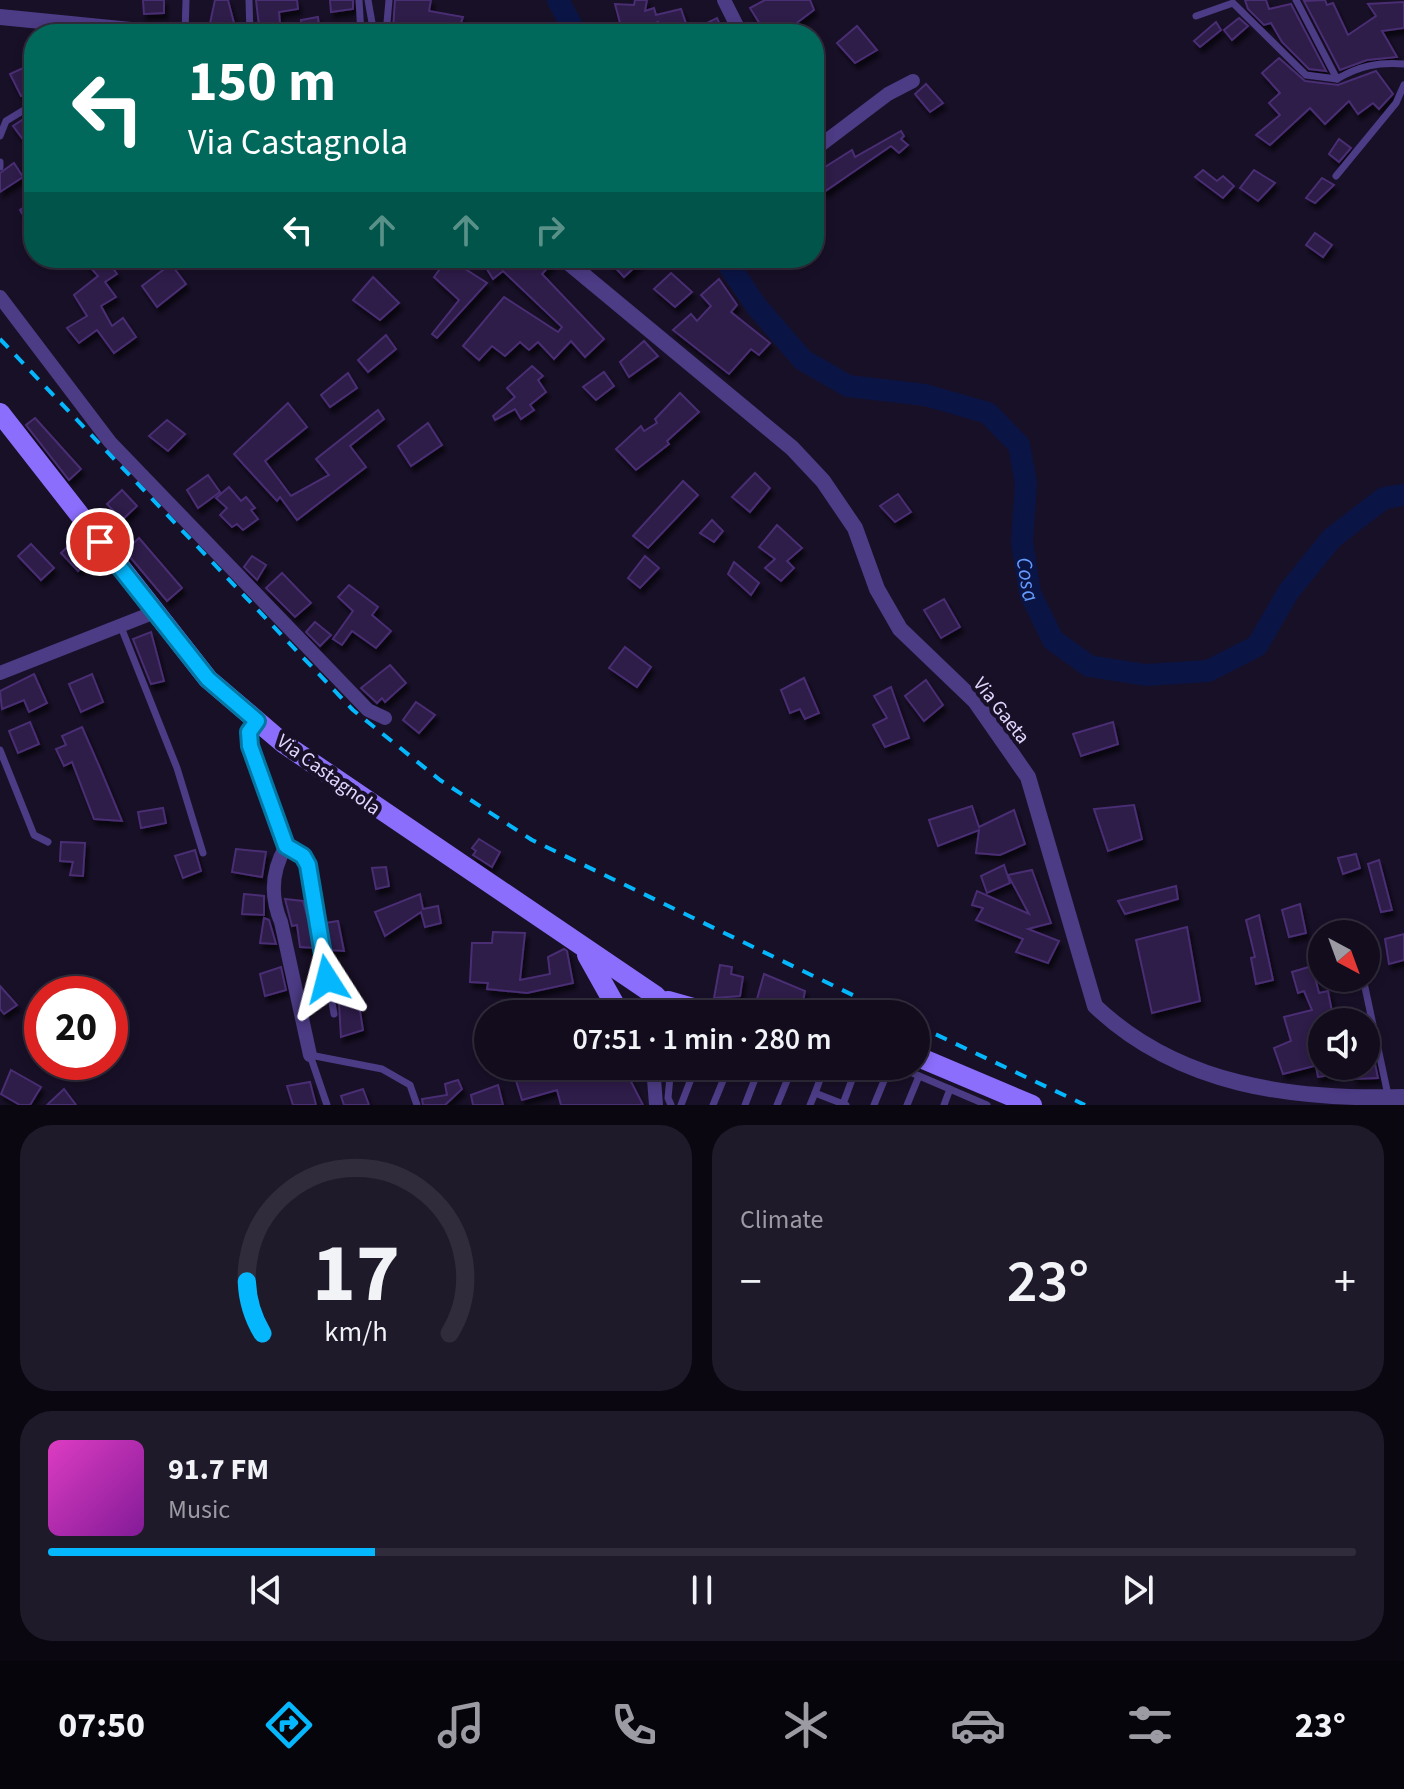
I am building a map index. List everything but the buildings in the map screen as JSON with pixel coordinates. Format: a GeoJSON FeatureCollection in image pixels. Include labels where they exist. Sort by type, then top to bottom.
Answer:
{"type":"FeatureCollection","features":[{"type":"Feature","properties":{"kind":"main road","name":"Via Castagnola"},"geometry":{"type":"LineString","coordinates":[[0,413],[208,679],[257,721],[418,837],[663,1000]]}},
{"type":"Feature","properties":{"kind":"main road"},"geometry":{"type":"LineString","coordinates":[[578,942],[600,973],[613,1000]]}},
{"type":"Feature","properties":{"kind":"main road"},"geometry":{"type":"LineString","coordinates":[[930,1070],[1032,1105]]}},
{"type":"Feature","properties":{"kind":"street"},"geometry":{"type":"LineString","coordinates":[[724,0],[736,24]]}},
{"type":"Feature","properties":{"kind":"street"},"geometry":{"type":"LineString","coordinates":[[0,17],[24,24]]}},
{"type":"Feature","properties":{"kind":"street"},"geometry":{"type":"LineString","coordinates":[[824,142],[888,94],[913,81]]}},
{"type":"Feature","properties":{"kind":"street","name":"Via Gaeta"},"geometry":{"type":"LineString","coordinates":[[575,268],[792,448],[823,481],[855,528],[877,589],[900,629],[975,701],[1028,777],[1095,1006],[1120,1030],[1189,1066],[1254,1089],[1322,1096],[1396,1097]]}},
{"type":"Feature","properties":{"kind":"street"},"geometry":{"type":"LineString","coordinates":[[0,297],[110,442],[368,710],[385,718]]}},
{"type":"Feature","properties":{"kind":"street"},"geometry":{"type":"LineString","coordinates":[[2,669],[155,612]]}},
{"type":"Feature","properties":{"kind":"street"},"geometry":{"type":"LineString","coordinates":[[257,721],[249,732],[250,746],[286,846],[276,871],[273,903],[281,922],[310,1055]]}},
{"type":"Feature","properties":{"kind":"street"},"geometry":{"type":"LineString","coordinates":[[655,1080],[658,1105]]}},
{"type":"Feature","properties":{"kind":"street"},"geometry":{"type":"LineString","coordinates":[[658,1105],[661,1080]]}},
{"type":"Feature","properties":{"kind":"lane"},"geometry":{"type":"LineString","coordinates":[[185,24],[186,0]]}},
{"type":"Feature","properties":{"kind":"lane"},"geometry":{"type":"LineString","coordinates":[[249,0],[250,24]]}},
{"type":"Feature","properties":{"kind":"lane"},"geometry":{"type":"LineString","coordinates":[[359,0],[360,24]]}},
{"type":"Feature","properties":{"kind":"lane"},"geometry":{"type":"LineString","coordinates":[[368,0],[372,24]]}},
{"type":"Feature","properties":{"kind":"lane"},"geometry":{"type":"LineString","coordinates":[[387,24],[389,0]]}},
{"type":"Feature","properties":{"kind":"lane"},"geometry":{"type":"LineString","coordinates":[[1296,0],[1337,79]]}},
{"type":"Feature","properties":{"kind":"lane"},"geometry":{"type":"LineString","coordinates":[[1196,16],[1233,3],[1306,75],[1337,79],[1367,66],[1404,64]]}},
{"type":"Feature","properties":{"kind":"lane"},"geometry":{"type":"LineString","coordinates":[[1336,176],[1396,103],[1404,85]]}},
{"type":"Feature","properties":{"kind":"lane"},"geometry":{"type":"LineString","coordinates":[[0,136],[6,121],[24,110]]}},
{"type":"Feature","properties":{"kind":"lane"},"geometry":{"type":"LineString","coordinates":[[121,627],[177,768],[203,853]]}},
{"type":"Feature","properties":{"kind":"lane"},"geometry":{"type":"LineString","coordinates":[[0,750],[34,835],[48,842]]}},
{"type":"Feature","properties":{"kind":"lane"},"geometry":{"type":"LineString","coordinates":[[286,846],[303,856],[308,865],[334,1014]]}},
{"type":"Feature","properties":{"kind":"lane"},"geometry":{"type":"LineString","coordinates":[[1367,992],[1396,1097]]}},
{"type":"Feature","properties":{"kind":"lane"},"geometry":{"type":"LineString","coordinates":[[327,1105],[310,1055],[382,1069],[410,1085],[417,1105]]}},
{"type":"Feature","properties":{"kind":"lane"},"geometry":{"type":"LineString","coordinates":[[930,1075],[950,1089],[987,1105]]}},
{"type":"Feature","properties":{"kind":"lane"},"geometry":{"type":"LineString","coordinates":[[670,1080],[668,1098],[671,1105]]}},
{"type":"Feature","properties":{"kind":"lane"},"geometry":{"type":"LineString","coordinates":[[681,1105],[691,1080]]}},
{"type":"Feature","properties":{"kind":"lane"},"geometry":{"type":"LineString","coordinates":[[713,1105],[723,1080]]}},
{"type":"Feature","properties":{"kind":"lane"},"geometry":{"type":"LineString","coordinates":[[745,1105],[755,1080]]}},
{"type":"Feature","properties":{"kind":"lane"},"geometry":{"type":"LineString","coordinates":[[777,1105],[787,1080]]}},
{"type":"Feature","properties":{"kind":"lane"},"geometry":{"type":"LineString","coordinates":[[810,1105],[820,1080]]}},
{"type":"Feature","properties":{"kind":"lane"},"geometry":{"type":"LineString","coordinates":[[815,1093],[844,1104],[852,1080]]}},
{"type":"Feature","properties":{"kind":"lane"},"geometry":{"type":"LineString","coordinates":[[874,1105],[884,1080]]}},
{"type":"Feature","properties":{"kind":"lane"},"geometry":{"type":"LineString","coordinates":[[907,1105],[913,1080]]}},
{"type":"Feature","properties":{"kind":"lane"},"geometry":{"type":"LineString","coordinates":[[944,1105],[950,1089]]}},
{"type":"Feature","properties":{"kind":"waterway","name":"Cosa"},"geometry":{"type":"LineString","coordinates":[[558,0],[571,24]]}},
{"type":"Feature","properties":{"kind":"waterway","name":"Cosa"},"geometry":{"type":"LineString","coordinates":[[731,268],[757,307],[803,360],[848,386],[925,395],[988,413],[1019,445],[1026,483],[1022,541],[1030,593],[1053,640],[1089,666],[1146,675],[1208,671],[1257,646],[1289,591],[1332,538],[1384,498],[1404,495]]}},
{"type":"Feature","properties":{"kind":"railway"},"geometry":{"type":"LineString","coordinates":[[0,339],[353,710],[440,780],[532,840],[863,1000]]}},
{"type":"Feature","properties":{"kind":"railway"},"geometry":{"type":"LineString","coordinates":[[930,1032],[1085,1105]]}},
{"type":"Feature","properties":{"kind":"route"},"geometry":{"type":"LineString","coordinates":[[100,542],[208,679],[257,721],[249,732],[250,746],[286,846],[303,856],[308,865],[327,979]]}}]}
